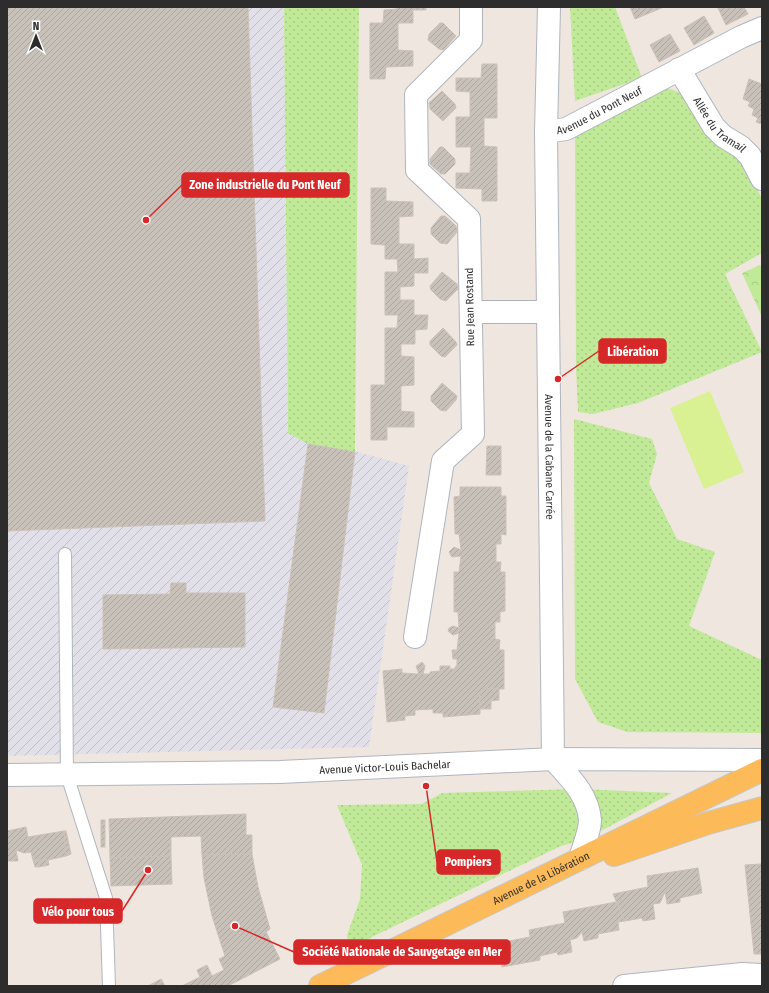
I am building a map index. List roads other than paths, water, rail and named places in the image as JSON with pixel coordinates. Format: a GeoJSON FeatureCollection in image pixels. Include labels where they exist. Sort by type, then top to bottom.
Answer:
{"type":"FeatureCollection","features":[{"type":"Feature","properties":{"kind":"main road","name":"Avenue de la Libération"},"geometry":{"type":"LineString","coordinates":[[320,986],[762,770]]}},
{"type":"Feature","properties":{"kind":"main road"},"geometry":{"type":"LineString","coordinates":[[522,887],[708,823],[762,808]]}},
{"type":"Feature","properties":{"kind":"street","name":"Rue Jean Rostand"},"geometry":{"type":"LineString","coordinates":[[415,637],[444,461],[473,434],[469,219],[417,170],[416,95],[471,40],[470,7]]}},
{"type":"Feature","properties":{"kind":"street","name":"Avenue du Pont Neuf"},"geometry":{"type":"LineString","coordinates":[[549,7],[546,132],[566,129],[762,28]]}},
{"type":"Feature","properties":{"kind":"street","name":"Allée du Tramail"},"geometry":{"type":"LineString","coordinates":[[679,70],[714,127],[723,136],[741,146],[750,156],[762,178]]}},
{"type":"Feature","properties":{"kind":"street","name":"Avenue de la Cabane Carrée"},"geometry":{"type":"LineString","coordinates":[[546,132],[548,420],[553,759]]}},
{"type":"Feature","properties":{"kind":"street"},"geometry":{"type":"LineString","coordinates":[[471,312],[548,312]]}},
{"type":"Feature","properties":{"kind":"street"},"geometry":{"type":"LineString","coordinates":[[553,759],[579,789],[587,806],[590,821],[580,859]]}},
{"type":"Feature","properties":{"kind":"street","name":"Avenue Victor-Louis Bachelar"},"geometry":{"type":"LineString","coordinates":[[7,775],[280,772],[553,759],[762,760]]}},
{"type":"Feature","properties":{"kind":"street"},"geometry":{"type":"LineString","coordinates":[[624,986],[742,974],[762,975]]}},
{"type":"Feature","properties":{"kind":"lane"},"geometry":{"type":"LineString","coordinates":[[65,554],[67,775],[106,898],[109,986]]}},
{"type":"Feature","properties":{"kind":"place","name":"Zone industrielle du Pont Neuf"},"geometry":{"type":"Point","coordinates":[146,220]}},
{"type":"Feature","properties":{"kind":"place","name":"Libération"},"geometry":{"type":"Point","coordinates":[558,379]}},
{"type":"Feature","properties":{"kind":"place","name":"Pompiers"},"geometry":{"type":"Point","coordinates":[426,786]}},
{"type":"Feature","properties":{"kind":"place","name":"Vélo pour tous"},"geometry":{"type":"Point","coordinates":[148,870]}},
{"type":"Feature","properties":{"kind":"place","name":"Société Nationale de Sauvgetage en Mer"},"geometry":{"type":"Point","coordinates":[235,926]}}]}
